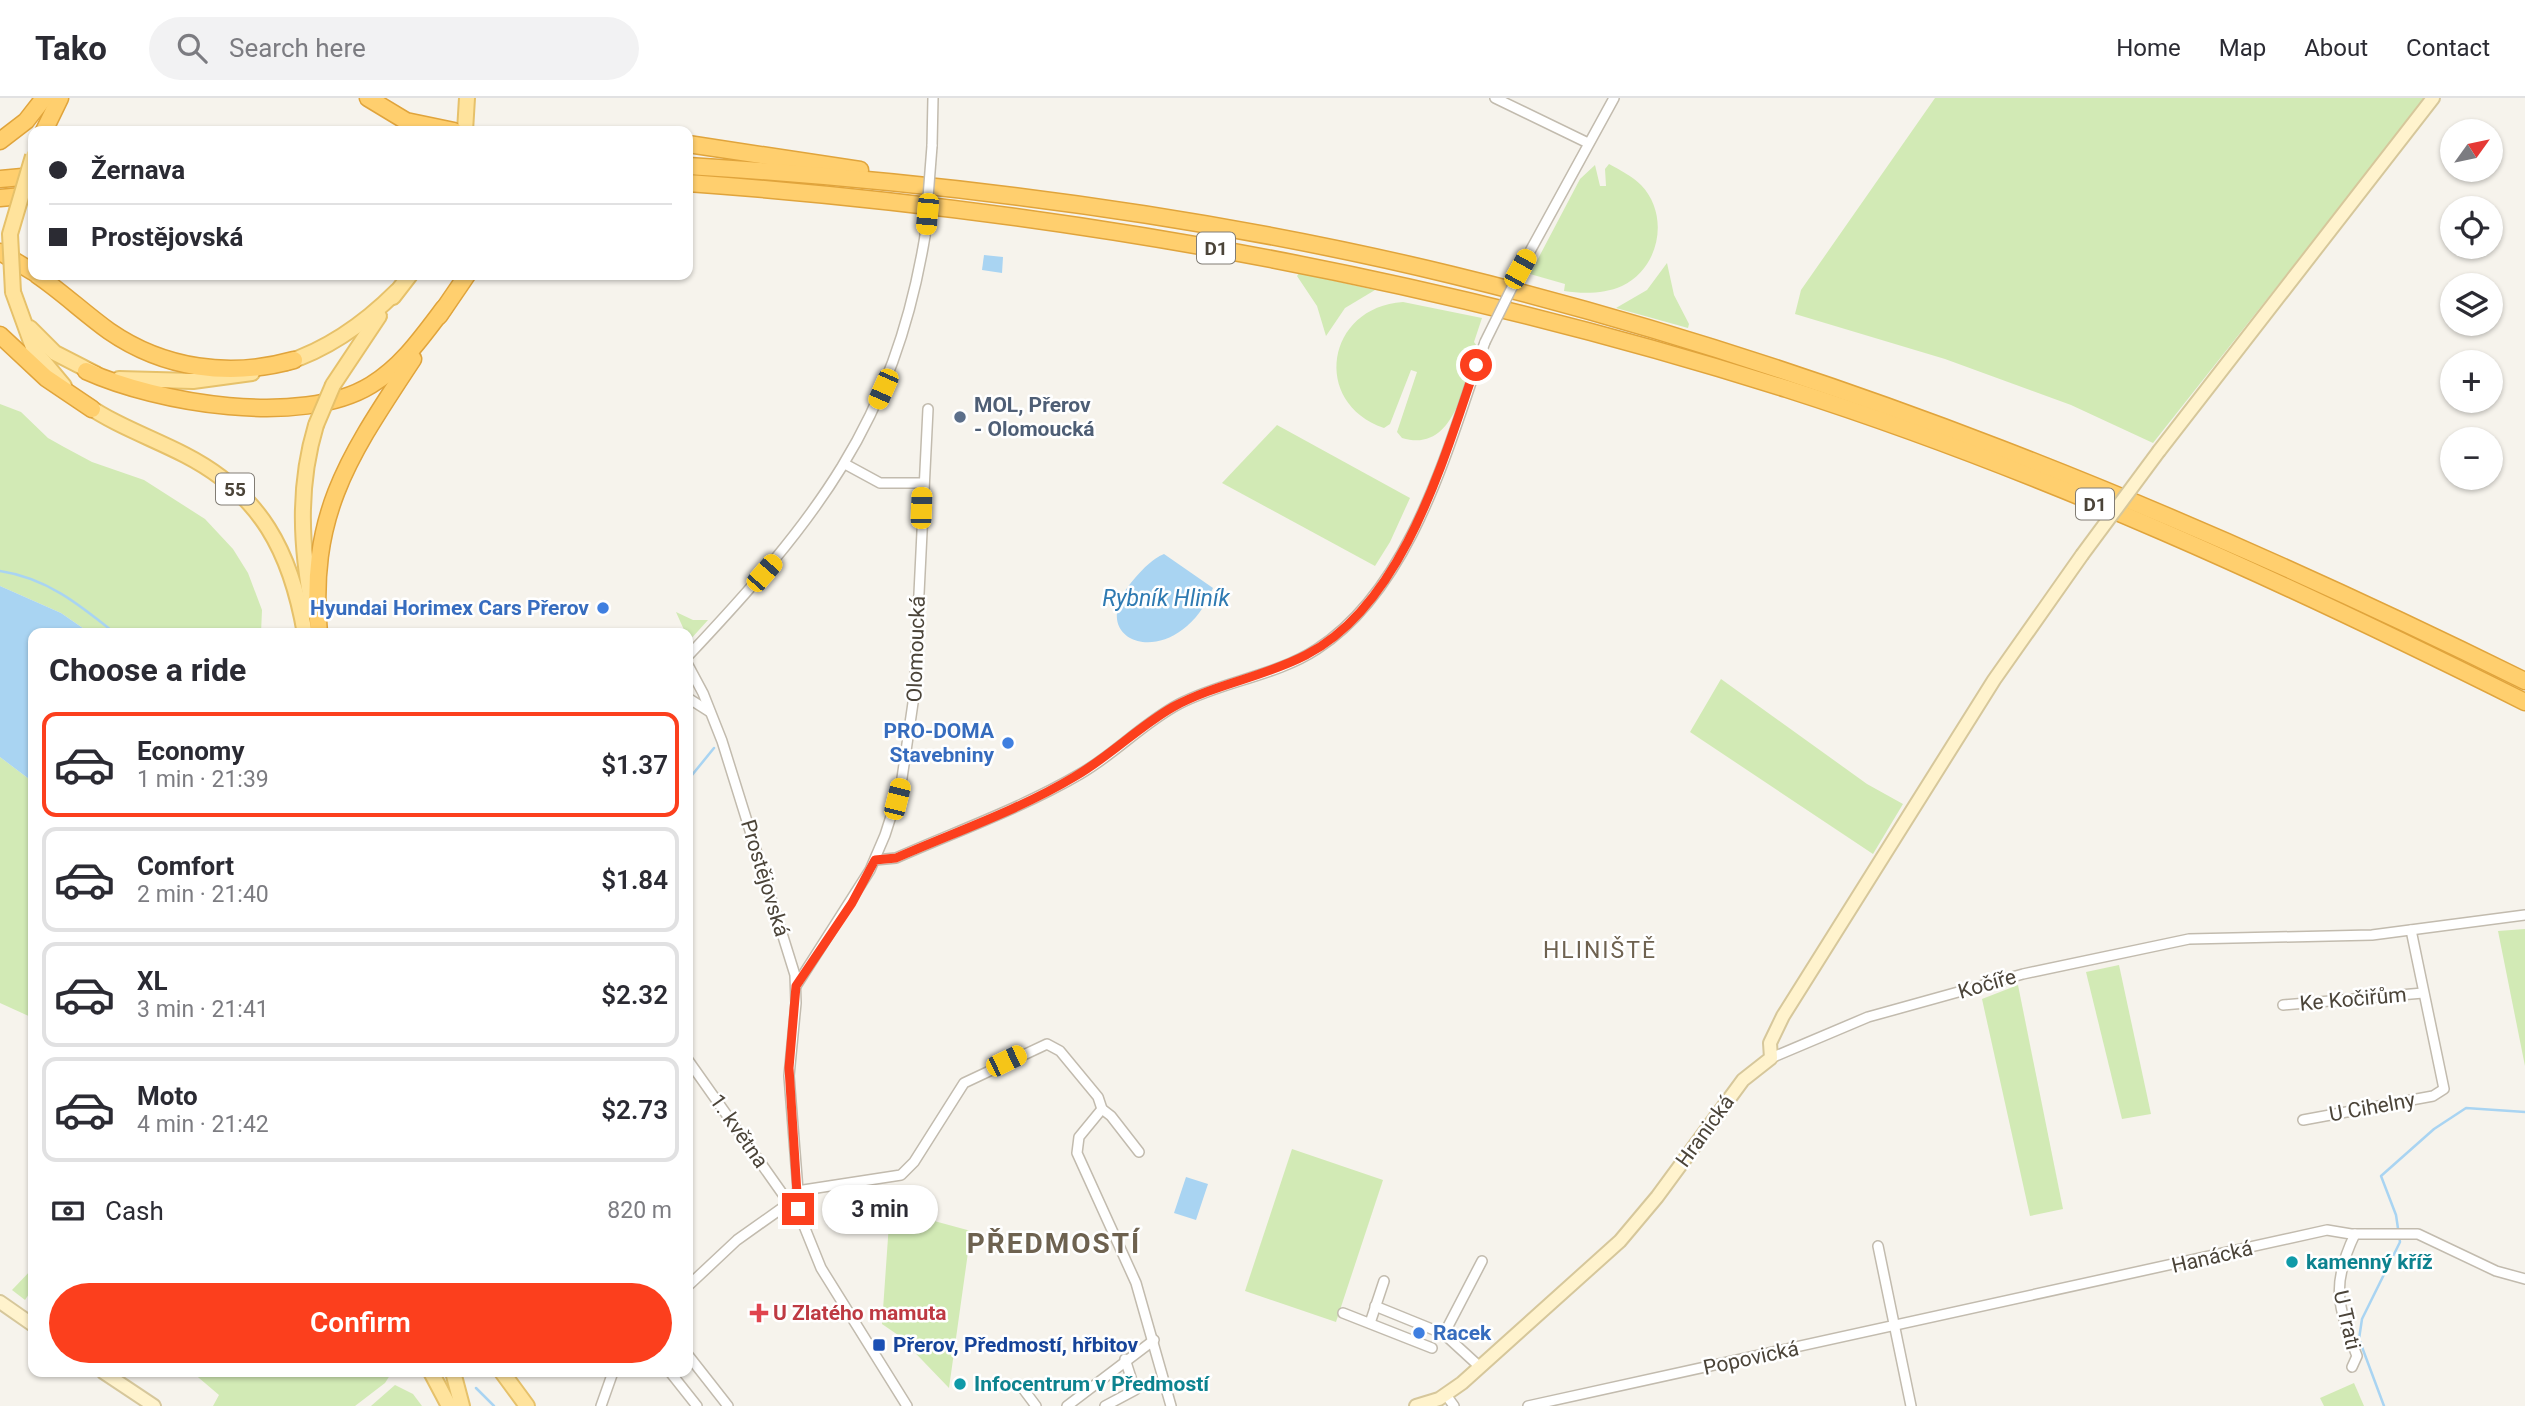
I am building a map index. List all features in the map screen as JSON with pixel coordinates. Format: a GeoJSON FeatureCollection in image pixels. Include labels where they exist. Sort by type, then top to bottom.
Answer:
{"type":"FeatureCollection","features":[{"type":"Feature","properties":{"kind":"highway"},"geometry":{"type":"LineString","coordinates":[[0,141],[26,121],[44,98]]}},
{"type":"Feature","properties":{"kind":"highway"},"geometry":{"type":"LineString","coordinates":[[46,126],[60,98]]}},
{"type":"Feature","properties":{"kind":"highway"},"geometry":{"type":"LineString","coordinates":[[368,98],[406,121],[430,126]]}},
{"type":"Feature","properties":{"kind":"highway"},"geometry":{"type":"LineString","coordinates":[[693,145],[826,163],[952,187]]}},
{"type":"Feature","properties":{"kind":"highway","name":"D1"},"geometry":{"type":"LineString","coordinates":[[693,166],[952,187],[1254,233],[1448,274],[1556,302],[1764,364],[1952,429],[2086,480],[2214,535],[2525,681]]}},
{"type":"Feature","properties":{"kind":"highway"},"geometry":{"type":"LineString","coordinates":[[0,179],[28,176]]}},
{"type":"Feature","properties":{"kind":"highway","name":"D1"},"geometry":{"type":"LineString","coordinates":[[693,183],[950,207],[1135,233],[1343,271],[1480,303],[1648,348],[1791,390],[2080,497],[2338,611],[2525,702]]}},
{"type":"Feature","properties":{"kind":"highway"},"geometry":{"type":"LineString","coordinates":[[0,198],[28,195]]}},
{"type":"Feature","properties":{"kind":"highway"},"geometry":{"type":"LineString","coordinates":[[0,252],[28,269]]}},
{"type":"Feature","properties":{"kind":"highway"},"geometry":{"type":"LineString","coordinates":[[44,280],[108,331],[161,358],[194,367],[234,370],[294,360]]}},
{"type":"Feature","properties":{"kind":"highway"},"geometry":{"type":"LineString","coordinates":[[318,628],[317,561],[331,502],[362,438],[464,280]]}},
{"type":"Feature","properties":{"kind":"highway"},"geometry":{"type":"LineString","coordinates":[[86,371],[135,390],[185,401],[261,406],[327,402],[368,386],[395,367],[444,308]]}},
{"type":"Feature","properties":{"kind":"highway"},"geometry":{"type":"LineString","coordinates":[[0,335],[46,378],[92,409]]}},
{"type":"Feature","properties":{"kind":"main road"},"geometry":{"type":"LineString","coordinates":[[45,126],[53,98]]}},
{"type":"Feature","properties":{"kind":"main road"},"geometry":{"type":"LineString","coordinates":[[1771,1058],[1770,1043],[1783,1016],[2018,645],[2159,451],[2434,98]]}},
{"type":"Feature","properties":{"kind":"main road"},"geometry":{"type":"LineString","coordinates":[[465,126],[466,105]]}},
{"type":"Feature","properties":{"kind":"main road","name":"55"},"geometry":{"type":"LineString","coordinates":[[28,173],[10,234],[13,292],[28,337],[41,359],[69,391],[92,409],[197,461],[248,501],[270,529],[288,564],[304,628]]}},
{"type":"Feature","properties":{"kind":"main road","name":"55"},"geometry":{"type":"LineString","coordinates":[[317,628],[301,526],[304,478],[316,425],[333,384],[406,280]]}},
{"type":"Feature","properties":{"kind":"main road","name":"55"},"geometry":{"type":"LineString","coordinates":[[13,292],[26,322],[38,338],[55,353],[86,371],[132,381],[193,382],[239,376],[294,360],[348,333],[397,291]]}},
{"type":"Feature","properties":{"kind":"main road","name":"Hranická"},"geometry":{"type":"LineString","coordinates":[[1416,1406],[1446,1395],[1620,1241],[1657,1197],[1743,1080],[1771,1058]]}},
{"type":"Feature","properties":{"kind":"main road"},"geometry":{"type":"LineString","coordinates":[[0,1303],[28,1322]]}},
{"type":"Feature","properties":{"kind":"main road"},"geometry":{"type":"LineString","coordinates":[[110,1377],[154,1406]]}},
{"type":"Feature","properties":{"kind":"main road"},"geometry":{"type":"LineString","coordinates":[[434,1377],[449,1406]]}},
{"type":"Feature","properties":{"kind":"main road"},"geometry":{"type":"LineString","coordinates":[[454,1377],[462,1406]]}},
{"type":"Feature","properties":{"kind":"main road"},"geometry":{"type":"LineString","coordinates":[[506,1377],[527,1406]]}},
{"type":"Feature","properties":{"kind":"street"},"geometry":{"type":"LineString","coordinates":[[693,650],[790,543],[845,464],[874,411],[898,352],[913,300],[925,236],[933,98]]}},
{"type":"Feature","properties":{"kind":"street"},"geometry":{"type":"LineString","coordinates":[[1495,98],[1588,143]]}},
{"type":"Feature","properties":{"kind":"street"},"geometry":{"type":"LineString","coordinates":[[875,860],[896,858],[1057,786],[1101,760],[1180,704],[1204,692],[1296,660],[1335,635],[1371,596],[1412,534],[1430,498],[1485,342],[1528,255],[1614,98]]}},
{"type":"Feature","properties":{"kind":"street","name":"Olomoucká"},"geometry":{"type":"LineString","coordinates":[[796,986],[852,903],[875,860],[897,799],[912,721],[922,483],[928,409]]}},
{"type":"Feature","properties":{"kind":"street"},"geometry":{"type":"LineString","coordinates":[[845,464],[880,483],[922,483]]}},
{"type":"Feature","properties":{"kind":"street","name":"Prostějovská"},"geometry":{"type":"LineString","coordinates":[[693,675],[712,713],[785,941],[796,986],[789,1068],[794,1198],[815,1258],[907,1406]]}},
{"type":"Feature","properties":{"kind":"street"},"geometry":{"type":"LineString","coordinates":[[693,701],[712,713]]}},
{"type":"Feature","properties":{"kind":"street","name":"Kočíře"},"geometry":{"type":"LineString","coordinates":[[1771,1058],[1857,1021],[2010,978],[2113,954],[2212,937],[2326,938],[2525,915]]}},
{"type":"Feature","properties":{"kind":"street"},"geometry":{"type":"LineString","coordinates":[[2411,930],[2423,993]]}},
{"type":"Feature","properties":{"kind":"street","name":"Ke Kočiřům"},"geometry":{"type":"LineString","coordinates":[[2283,1005],[2423,993]]}},
{"type":"Feature","properties":{"kind":"street","name":"U Cihelny"},"geometry":{"type":"LineString","coordinates":[[2303,1120],[2441,1093],[2444,1084],[2423,993]]}},
{"type":"Feature","properties":{"kind":"street"},"geometry":{"type":"LineString","coordinates":[[693,1281],[737,1240],[794,1198],[901,1175],[914,1162],[964,1083],[1043,1044],[1051,1044],[1060,1051],[1098,1097],[1102,1109],[1111,1116],[1139,1152]]}},
{"type":"Feature","properties":{"kind":"street","name":"1. května"},"geometry":{"type":"LineString","coordinates":[[693,1067],[794,1198]]}},
{"type":"Feature","properties":{"kind":"street"},"geometry":{"type":"LineString","coordinates":[[1102,1109],[1079,1137],[1077,1153],[1136,1283],[1171,1406]]}},
{"type":"Feature","properties":{"kind":"street","name":"Hanácká"},"geometry":{"type":"LineString","coordinates":[[1893,1327],[2323,1231],[2423,1235],[2496,1271],[2525,1279]]}},
{"type":"Feature","properties":{"kind":"street","name":"U Trati"},"geometry":{"type":"LineString","coordinates":[[2352,1367],[2357,1356],[2337,1295],[2343,1259],[2356,1234]]}},
{"type":"Feature","properties":{"kind":"street"},"geometry":{"type":"LineString","coordinates":[[1878,1246],[1911,1406]]}},
{"type":"Feature","properties":{"kind":"street"},"geometry":{"type":"LineString","coordinates":[[1444,1334],[1482,1261]]}},
{"type":"Feature","properties":{"kind":"street"},"geometry":{"type":"LineString","coordinates":[[1370,1323],[1384,1281]]}},
{"type":"Feature","properties":{"kind":"street"},"geometry":{"type":"LineString","coordinates":[[1376,1306],[1444,1334],[1480,1367]]}},
{"type":"Feature","properties":{"kind":"street"},"geometry":{"type":"LineString","coordinates":[[1343,1313],[1432,1348]]}},
{"type":"Feature","properties":{"kind":"street","name":"Popovická"},"geometry":{"type":"LineString","coordinates":[[1528,1406],[1893,1327]]}},
{"type":"Feature","properties":{"kind":"street"},"geometry":{"type":"LineString","coordinates":[[1067,1406],[1125,1359],[1154,1340]]}},
{"type":"Feature","properties":{"kind":"street"},"geometry":{"type":"LineString","coordinates":[[1105,1406],[1135,1390],[1125,1359]]}},
{"type":"Feature","properties":{"kind":"street"},"geometry":{"type":"LineString","coordinates":[[693,1361],[728,1406]]}},
{"type":"Feature","properties":{"kind":"street"},"geometry":{"type":"LineString","coordinates":[[601,1406],[611,1377]]}},
{"type":"Feature","properties":{"kind":"street"},"geometry":{"type":"LineString","coordinates":[[674,1377],[697,1406]]}},
{"type":"Feature","properties":{"kind":"street"},"geometry":{"type":"LineString","coordinates":[[1024,1390],[1036,1406]]}},
{"type":"Feature","properties":{"kind":"street"},"geometry":{"type":"LineString","coordinates":[[1446,1395],[1454,1406]]}},
{"type":"Feature","properties":{"kind":"green space"},"geometry":{"type":"Polygon","coordinates":[[[1935,98],[2426,98],[2153,443],[2071,405],[1945,359],[1795,314],[1801,290],[1935,98]]]}},
{"type":"Feature","properties":{"kind":"green space"},"geometry":{"type":"Polygon","coordinates":[[[1609,164],[1641,185],[1656,211],[1657,240],[1645,267],[1635,278],[1622,286],[1593,293],[1564,291],[1565,284],[1530,274],[1580,179],[1595,165],[1600,186],[1606,186],[1605,169],[1609,164]]]}},
{"type":"Feature","properties":{"kind":"green space"},"geometry":{"type":"Polygon","coordinates":[[[1667,263],[1674,295],[1689,324],[1688,328],[1616,308],[1647,290],[1667,263]]]}},
{"type":"Feature","properties":{"kind":"green space"},"geometry":{"type":"Polygon","coordinates":[[[1299,273],[1375,290],[1345,308],[1326,336],[1317,306],[1297,276],[1299,273]]]}},
{"type":"Feature","properties":{"kind":"green space"},"geometry":{"type":"Polygon","coordinates":[[[1403,302],[1482,318],[1474,342],[1477,346],[1462,396],[1454,412],[1446,426],[1434,436],[1420,440],[1402,438],[1397,432],[1417,372],[1411,370],[1390,424],[1384,428],[1361,416],[1345,398],[1338,378],[1337,358],[1344,337],[1357,320],[1377,308],[1403,302]]]}},
{"type":"Feature","properties":{"kind":"green space"},"geometry":{"type":"Polygon","coordinates":[[[0,404],[21,412],[48,438],[64,447],[92,462],[144,480],[205,519],[233,549],[248,573],[262,610],[261,628],[83,628],[61,613],[0,586],[0,404]]]}},
{"type":"Feature","properties":{"kind":"green space"},"geometry":{"type":"Polygon","coordinates":[[[1277,425],[1410,498],[1390,542],[1375,566],[1222,483],[1277,425]]]}},
{"type":"Feature","properties":{"kind":"green space"},"geometry":{"type":"Polygon","coordinates":[[[676,612],[693,620],[708,620],[693,637],[693,628],[683,628],[676,612]]]}},
{"type":"Feature","properties":{"kind":"green space"},"geometry":{"type":"Polygon","coordinates":[[[1721,679],[1867,784],[1903,804],[1873,854],[1690,732],[1721,679]]]}},
{"type":"Feature","properties":{"kind":"green space"},"geometry":{"type":"Polygon","coordinates":[[[0,757],[28,778],[28,1016],[0,1003],[0,757]]]}},
{"type":"Feature","properties":{"kind":"green space"},"geometry":{"type":"Polygon","coordinates":[[[2525,929],[2525,1066],[2498,931],[2525,929]]]}},
{"type":"Feature","properties":{"kind":"green space"},"geometry":{"type":"Polygon","coordinates":[[[2119,965],[2151,1114],[2122,1119],[2086,972],[2119,965]]]}},
{"type":"Feature","properties":{"kind":"green space"},"geometry":{"type":"Polygon","coordinates":[[[2018,985],[2063,1209],[2030,1216],[1982,999],[2018,985]]]}},
{"type":"Feature","properties":{"kind":"green space"},"geometry":{"type":"Polygon","coordinates":[[[1292,1149],[1383,1180],[1336,1322],[1245,1291],[1292,1149]]]}},
{"type":"Feature","properties":{"kind":"green space"},"geometry":{"type":"Polygon","coordinates":[[[890,1209],[971,1231],[949,1388],[898,1335],[882,1324],[890,1209]]]}},
{"type":"Feature","properties":{"kind":"green space"},"geometry":{"type":"Polygon","coordinates":[[[28,1273],[28,1296],[25,1300],[12,1290],[28,1273]]]}},
{"type":"Feature","properties":{"kind":"green space"},"geometry":{"type":"Polygon","coordinates":[[[198,1377],[389,1377],[355,1406],[213,1406],[219,1395],[198,1377]]]}},
{"type":"Feature","properties":{"kind":"green space"},"geometry":{"type":"Polygon","coordinates":[[[2354,1383],[2364,1406],[2324,1406],[2320,1398],[2354,1383]]]}},
{"type":"Feature","properties":{"kind":"green space"},"geometry":{"type":"Polygon","coordinates":[[[395,1385],[413,1394],[422,1406],[371,1406],[395,1385]]]}},
{"type":"Feature","properties":{"kind":"water"},"geometry":{"type":"Polygon","coordinates":[[[984,255],[1003,257],[1002,273],[982,270],[984,255]]]}},
{"type":"Feature","properties":{"kind":"water","name":"Rybník Hliník"},"geometry":{"type":"Polygon","coordinates":[[[1164,554],[1213,588],[1197,616],[1177,633],[1157,641],[1138,641],[1124,634],[1117,620],[1120,601],[1135,578],[1152,561],[1164,554]]]}},
{"type":"Feature","properties":{"kind":"water"},"geometry":{"type":"Polygon","coordinates":[[[0,586],[61,613],[83,628],[28,628],[28,778],[0,757],[0,586]]]}},
{"type":"Feature","properties":{"kind":"water"},"geometry":{"type":"Polygon","coordinates":[[[1186,1177],[1208,1184],[1196,1220],[1174,1213],[1186,1177]]]}},
{"type":"Feature","properties":{"kind":"waterway"},"geometry":{"type":"LineString","coordinates":[[0,571],[48,586],[108,628]]}},
{"type":"Feature","properties":{"kind":"waterway"},"geometry":{"type":"LineString","coordinates":[[693,774],[714,748]]}},
{"type":"Feature","properties":{"kind":"waterway"},"geometry":{"type":"LineString","coordinates":[[2384,1406],[2359,1339],[2362,1319],[2400,1242],[2396,1215],[2381,1176],[2434,1129],[2466,1108],[2525,1112]]}},
{"type":"Feature","properties":{"kind":"waterway"},"geometry":{"type":"LineString","coordinates":[[476,1388],[494,1406]]}},
{"type":"Feature","properties":{"kind":"place","name":"MOL, Přerov - Olomoucká"},"geometry":{"type":"Point","coordinates":[960,417]}},
{"type":"Feature","properties":{"kind":"place","name":"Hyundai Horimex Cars Přerov"},"geometry":{"type":"Point","coordinates":[603,608]}},
{"type":"Feature","properties":{"kind":"place","name":"PRO-DOMA Stavebniny"},"geometry":{"type":"Point","coordinates":[1008,743]}},
{"type":"Feature","properties":{"kind":"place","name":"kamenný kříž"},"geometry":{"type":"Point","coordinates":[2292,1262]}},
{"type":"Feature","properties":{"kind":"place","name":"U Zlatého mamuta"},"geometry":{"type":"Point","coordinates":[759,1313]}},
{"type":"Feature","properties":{"kind":"place","name":"Racek"},"geometry":{"type":"Point","coordinates":[1419,1333]}},
{"type":"Feature","properties":{"kind":"place","name":"Přerov, Předmostí, hřbitov"},"geometry":{"type":"Point","coordinates":[879,1345]}},
{"type":"Feature","properties":{"kind":"place","name":"Infocentrum v Předmostí"},"geometry":{"type":"Point","coordinates":[960,1384]}},
{"type":"Feature","properties":{"kind":"district","name":"HLINIŠTĚ"},"geometry":{"type":"Point","coordinates":[1600,950]}},
{"type":"Feature","properties":{"kind":"district","name":"PŘEDMOSTÍ"},"geometry":{"type":"Point","coordinates":[1054,1243]}},
{"type":"Feature","properties":{"kind":"route"},"geometry":{"type":"LineString","coordinates":[[798,1209],[789,1068],[796,986],[852,903],[875,860],[896,858],[1070,780],[1180,704],[1204,692],[1296,660],[1335,635],[1371,596],[1408,543],[1430,498],[1476,365]]}}]}
